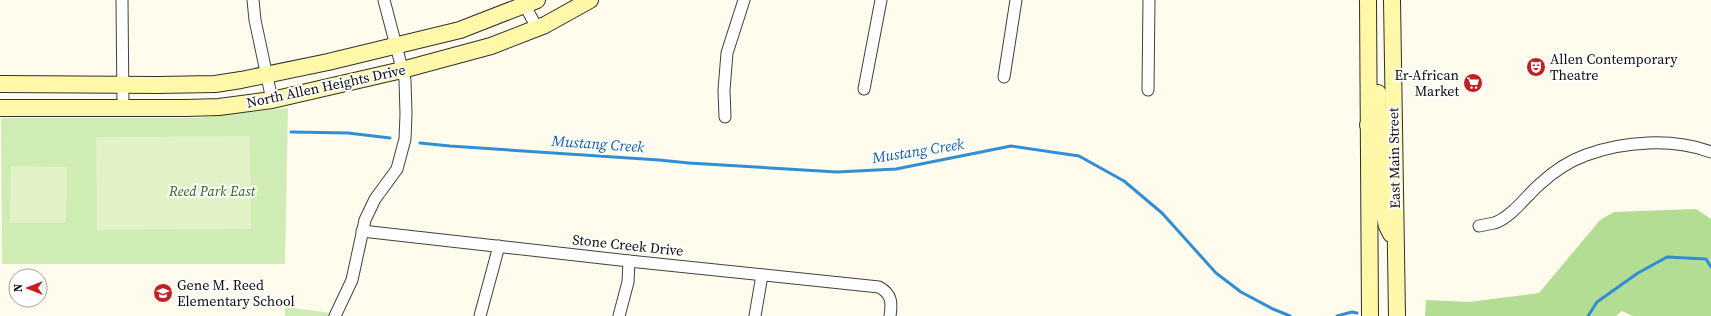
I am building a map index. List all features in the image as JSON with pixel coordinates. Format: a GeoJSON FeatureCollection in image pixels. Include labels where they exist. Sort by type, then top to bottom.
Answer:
{"type":"FeatureCollection","features":[{"type":"Feature","properties":{"kind":"main road","name":"North Allen Heights Drive"},"geometry":{"type":"LineString","coordinates":[[0,108],[186,108],[219,107],[272,100],[402,70],[491,46],[537,28],[590,0]]}},
{"type":"Feature","properties":{"kind":"main road","name":"East Main Street"},"geometry":{"type":"LineString","coordinates":[[1368,0],[1370,316]]}},
{"type":"Feature","properties":{"kind":"main road","name":"East Main Street"},"geometry":{"type":"LineString","coordinates":[[1392,0],[1397,316]]}},
{"type":"Feature","properties":{"kind":"main road","name":"North Allen Heights Drive"},"geometry":{"type":"LineString","coordinates":[[0,84],[215,84],[241,80],[328,62],[460,30],[528,2]]}},
{"type":"Feature","properties":{"kind":"main road"},"geometry":{"type":"LineString","coordinates":[[1367,23],[1373,35],[1377,49],[1379,114],[1382,120],[1394,126]]}},
{"type":"Feature","properties":{"kind":"main road"},"geometry":{"type":"LineString","coordinates":[[1368,125],[1379,131],[1381,139],[1382,206],[1387,226],[1396,244]]}},
{"type":"Feature","properties":{"kind":"street"},"geometry":{"type":"LineString","coordinates":[[122,0],[123,108]]}},
{"type":"Feature","properties":{"kind":"street"},"geometry":{"type":"LineString","coordinates":[[254,0],[255,20],[272,100]]}},
{"type":"Feature","properties":{"kind":"street"},"geometry":{"type":"LineString","coordinates":[[335,316],[352,280],[358,258],[362,231],[375,199],[397,169],[405,139],[405,80],[384,0]]}},
{"type":"Feature","properties":{"kind":"street"},"geometry":{"type":"LineString","coordinates":[[725,117],[724,90],[727,52],[744,0]]}},
{"type":"Feature","properties":{"kind":"street"},"geometry":{"type":"LineString","coordinates":[[864,89],[882,0]]}},
{"type":"Feature","properties":{"kind":"street"},"geometry":{"type":"LineString","coordinates":[[1004,77],[1016,0]]}},
{"type":"Feature","properties":{"kind":"street"},"geometry":{"type":"LineString","coordinates":[[1148,90],[1149,0]]}},
{"type":"Feature","properties":{"kind":"street"},"geometry":{"type":"LineString","coordinates":[[528,2],[537,28]]}},
{"type":"Feature","properties":{"kind":"street"},"geometry":{"type":"LineString","coordinates":[[1479,226],[1495,223],[1505,218],[1559,168],[1585,155],[1609,148],[1658,144],[1674,144],[1711,152]]}},
{"type":"Feature","properties":{"kind":"street","name":"Stone Creek Drive"},"geometry":{"type":"LineString","coordinates":[[362,231],[880,287],[888,294],[892,305],[890,316]]}},
{"type":"Feature","properties":{"kind":"street"},"geometry":{"type":"LineString","coordinates":[[480,316],[499,246]]}},
{"type":"Feature","properties":{"kind":"street"},"geometry":{"type":"LineString","coordinates":[[619,316],[628,282],[629,261]]}},
{"type":"Feature","properties":{"kind":"street"},"geometry":{"type":"LineString","coordinates":[[755,316],[762,275]]}},
{"type":"Feature","properties":{"kind":"green space","name":"Reed Park East"},"geometry":{"type":"Polygon","coordinates":[[[288,108],[285,264],[2,264],[1,118],[196,118],[288,108]]]}},
{"type":"Feature","properties":{"kind":"green space"},"geometry":{"type":"Polygon","coordinates":[[[250,136],[251,229],[97,230],[96,137],[250,136]]]}},
{"type":"Feature","properties":{"kind":"green space"},"geometry":{"type":"Polygon","coordinates":[[[11,166],[67,167],[66,223],[10,223],[11,166]]]}},
{"type":"Feature","properties":{"kind":"green space"},"geometry":{"type":"Polygon","coordinates":[[[1696,209],[1711,219],[1711,316],[1633,316],[1622,311],[1616,316],[1425,316],[1426,300],[1469,302],[1539,293],[1600,220],[1614,212],[1696,209]]]}},
{"type":"Feature","properties":{"kind":"green space"},"geometry":{"type":"Polygon","coordinates":[[[285,307],[331,313],[330,316],[285,316],[285,307]]]}},
{"type":"Feature","properties":{"kind":"waterway","name":"Mustang Creek"},"geometry":{"type":"LineString","coordinates":[[291,132],[348,133],[390,138]]}},
{"type":"Feature","properties":{"kind":"waterway","name":"Mustang Creek"},"geometry":{"type":"LineString","coordinates":[[420,143],[689,163],[837,172],[896,169],[1011,146],[1079,156],[1124,181],[1162,213],[1216,273],[1241,292],[1290,316]]}},
{"type":"Feature","properties":{"kind":"waterway","name":"Mustang Creek"},"geometry":{"type":"LineString","coordinates":[[1588,316],[1597,302],[1638,273],[1667,257],[1706,259],[1711,267]]}},
{"type":"Feature","properties":{"kind":"waterway","name":"Mustang Creek"},"geometry":{"type":"LineString","coordinates":[[1337,316],[1352,312],[1357,313]]}},
{"type":"Feature","properties":{"kind":"place","name":"Allen Contemporary Theatre"},"geometry":{"type":"Point","coordinates":[1536,67]}},
{"type":"Feature","properties":{"kind":"place","name":"Er-African Market"},"geometry":{"type":"Point","coordinates":[1473,83]}},
{"type":"Feature","properties":{"kind":"place","name":"Gene M. Reed Elementary School"},"geometry":{"type":"Point","coordinates":[163,293]}}]}
